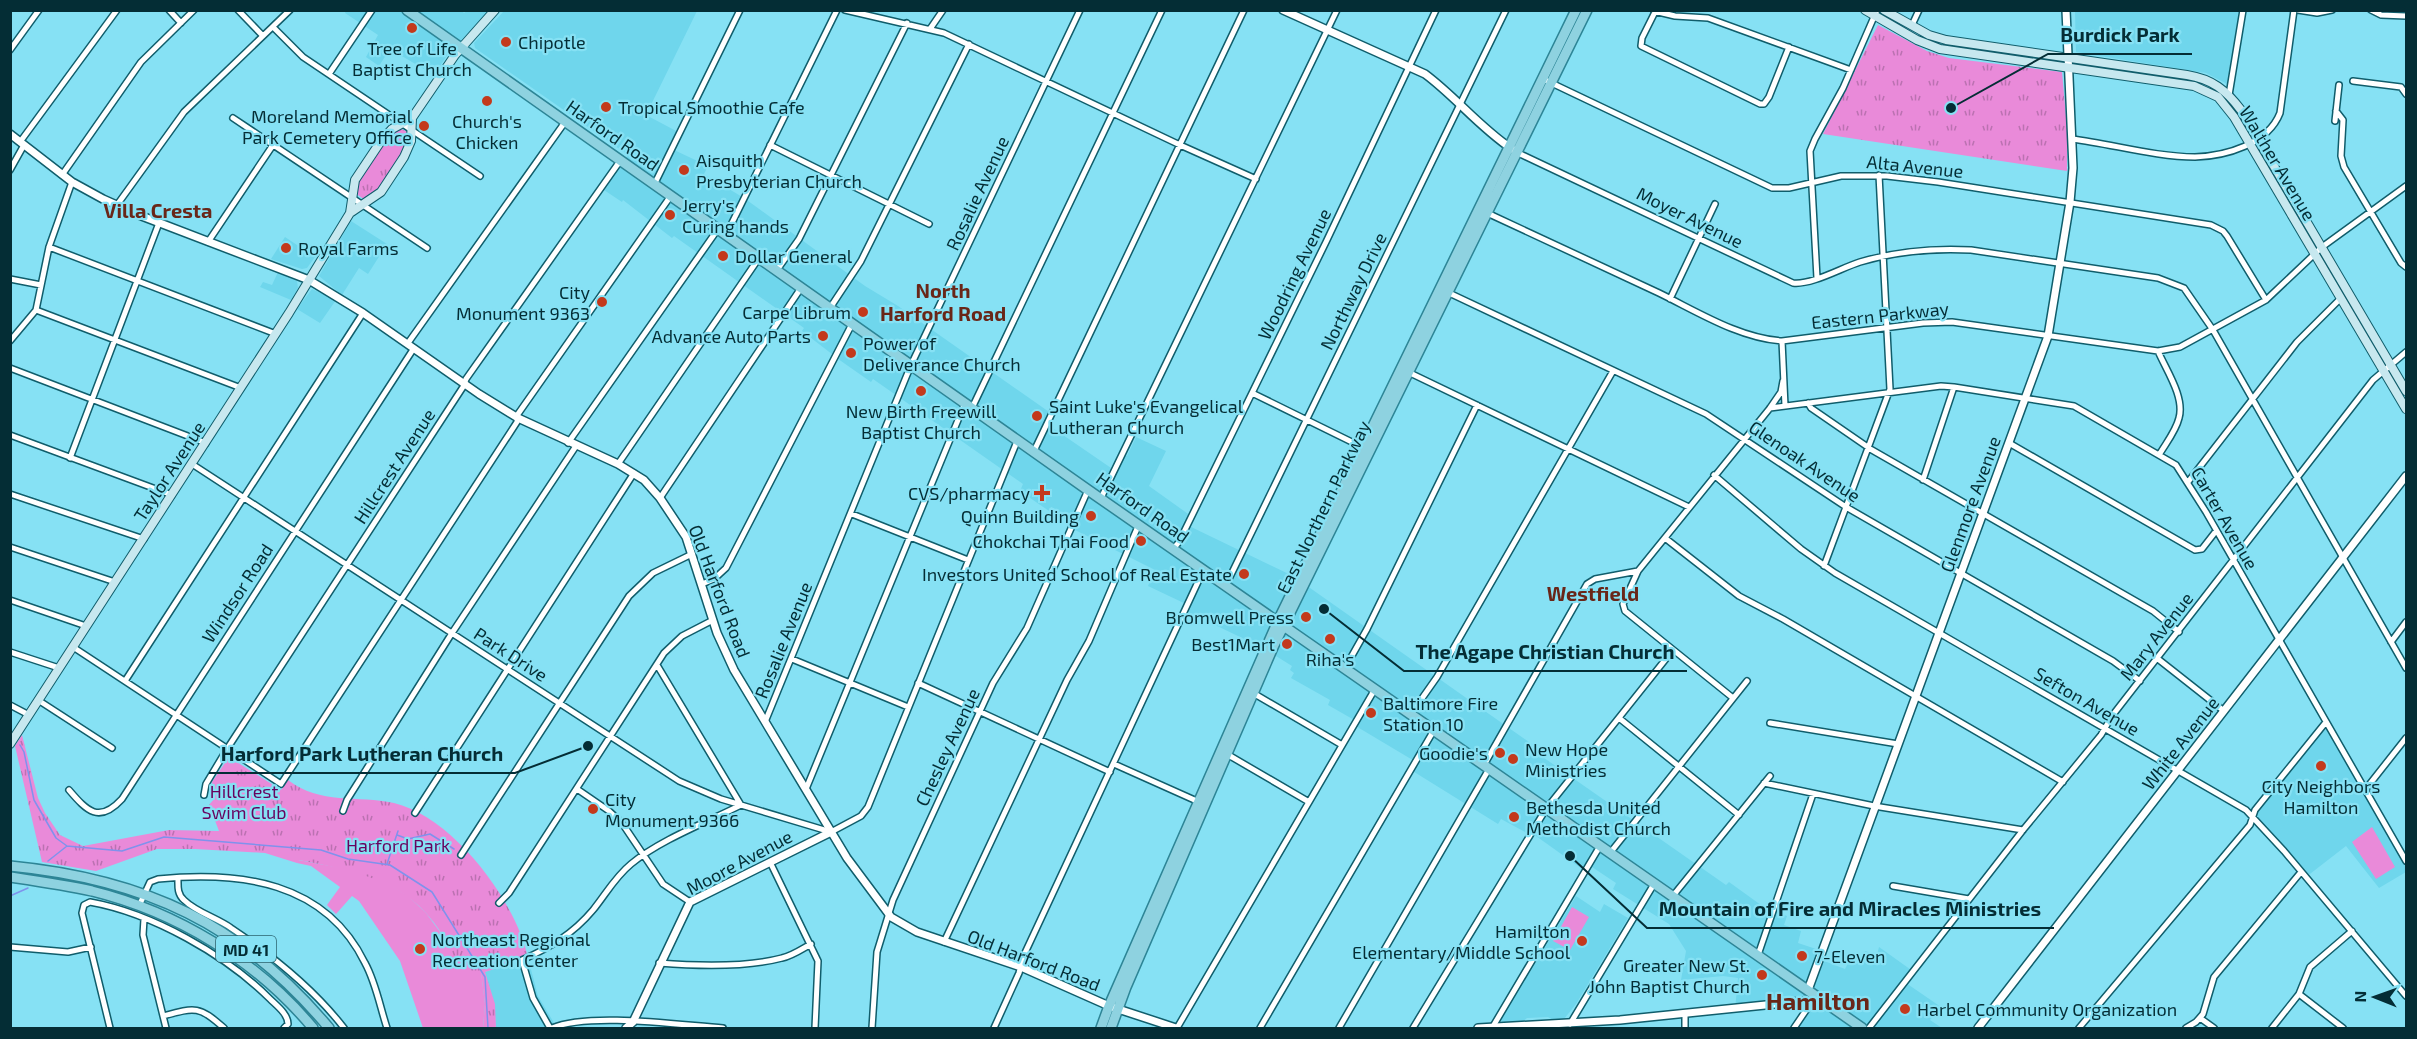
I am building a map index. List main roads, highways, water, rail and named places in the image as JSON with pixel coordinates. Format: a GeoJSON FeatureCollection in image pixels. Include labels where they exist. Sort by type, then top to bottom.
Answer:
{"type":"FeatureCollection","features":[{"type":"Feature","properties":{"kind":"main road","name":"Harford Road"},"geometry":{"type":"LineString","coordinates":[[407,10],[1088,490],[1862,1029]]}},
{"type":"Feature","properties":{"kind":"main road","name":"Taylor Avenue"},"geometry":{"type":"LineString","coordinates":[[10,744],[276,334],[350,213],[355,180],[381,141],[392,129],[412,118],[461,49],[495,10]]}},
{"type":"Feature","properties":{"kind":"main road","name":"East Northern Parkway"},"geometry":{"type":"LineString","coordinates":[[1547,81],[1576,10]]}},
{"type":"Feature","properties":{"kind":"main road","name":"East Northern Parkway"},"geometry":{"type":"LineString","coordinates":[[1101,1029],[1113,1007],[1281,623],[1547,81],[1587,10]]}},
{"type":"Feature","properties":{"kind":"main road","name":"Walther Avenue"},"geometry":{"type":"LineString","coordinates":[[1864,10],[1876,14],[1917,40],[1940,49],[2204,89],[2225,104],[2406,409]]}},
{"type":"Feature","properties":{"kind":"main road","name":"Walther Avenue"},"geometry":{"type":"LineString","coordinates":[[1884,10],[1929,35],[1954,42],[2202,77],[2215,83],[2229,95],[2258,139],[2406,391]]}},
{"type":"Feature","properties":{"kind":"main road","name":"Taylor Avenue"},"geometry":{"type":"LineString","coordinates":[[350,213],[381,192],[404,157],[410,146],[412,118]]}},
{"type":"Feature","properties":{"kind":"main road","name":"MD 41"},"geometry":{"type":"LineString","coordinates":[[10,864],[93,878],[145,894],[200,919],[242,945],[296,991],[329,1029]]}},
{"type":"Feature","properties":{"kind":"main road","name":"MD 41"},"geometry":{"type":"LineString","coordinates":[[10,877],[90,891],[140,906],[194,931],[237,957],[271,986],[313,1029]]}},
{"type":"Feature","properties":{"kind":"main road","name":"East Northern Parkway"},"geometry":{"type":"LineString","coordinates":[[1111,1029],[1113,1007]]}},
{"type":"Feature","properties":{"kind":"waterway"},"geometry":{"type":"LineString","coordinates":[[20,745],[24,752],[34,800],[56,838],[67,846],[122,851],[164,837],[321,850],[348,859],[390,865],[432,892],[485,977],[488,1028]]}},
{"type":"Feature","properties":{"kind":"waterway"},"geometry":{"type":"LineString","coordinates":[[387,864],[398,831]]}},
{"type":"Feature","properties":{"kind":"waterway"},"geometry":{"type":"LineString","coordinates":[[397,835],[408,839],[430,834],[454,849]]}},
{"type":"Feature","properties":{"kind":"waterway"},"geometry":{"type":"LineString","coordinates":[[48,861],[67,846]]}},
{"type":"Feature","properties":{"kind":"waterway"},"geometry":{"type":"LineString","coordinates":[[10,896],[28,888]]}},
{"type":"Feature","properties":{"kind":"place","name":"Tree of Life Baptist Church"},"geometry":{"type":"Point","coordinates":[412,28]}},
{"type":"Feature","properties":{"kind":"place","name":"Chipotle"},"geometry":{"type":"Point","coordinates":[506,42]}},
{"type":"Feature","properties":{"kind":"place","name":"Church's Chicken"},"geometry":{"type":"Point","coordinates":[487,101]}},
{"type":"Feature","properties":{"kind":"place","name":"Tropical Smoothie Cafe"},"geometry":{"type":"Point","coordinates":[606,107]}},
{"type":"Feature","properties":{"kind":"place","name":"Burdick Park"},"geometry":{"type":"Point","coordinates":[1951,108]}},
{"type":"Feature","properties":{"kind":"place","name":"Moreland Memorial Park Cemetery Office"},"geometry":{"type":"Point","coordinates":[424,126]}},
{"type":"Feature","properties":{"kind":"place","name":"Aisquith Presbyterian Church"},"geometry":{"type":"Point","coordinates":[684,170]}},
{"type":"Feature","properties":{"kind":"place","name":"Jerry's Curing hands"},"geometry":{"type":"Point","coordinates":[670,215]}},
{"type":"Feature","properties":{"kind":"place","name":"Royal Farms"},"geometry":{"type":"Point","coordinates":[286,248]}},
{"type":"Feature","properties":{"kind":"place","name":"Dollar General"},"geometry":{"type":"Point","coordinates":[723,256]}},
{"type":"Feature","properties":{"kind":"place","name":"City Monument 9363"},"geometry":{"type":"Point","coordinates":[602,302]}},
{"type":"Feature","properties":{"kind":"place","name":"Carpe Librum"},"geometry":{"type":"Point","coordinates":[863,312]}},
{"type":"Feature","properties":{"kind":"place","name":"Advance Auto Parts"},"geometry":{"type":"Point","coordinates":[823,336]}},
{"type":"Feature","properties":{"kind":"place","name":"Power of Deliverance Church"},"geometry":{"type":"Point","coordinates":[851,353]}},
{"type":"Feature","properties":{"kind":"place","name":"New Birth Freewill Baptist Church"},"geometry":{"type":"Point","coordinates":[921,391]}},
{"type":"Feature","properties":{"kind":"place","name":"Saint Luke's Evangelical Lutheran Church"},"geometry":{"type":"Point","coordinates":[1037,416]}},
{"type":"Feature","properties":{"kind":"place","name":"CVS/pharmacy"},"geometry":{"type":"Point","coordinates":[1042,493]}},
{"type":"Feature","properties":{"kind":"place","name":"Quinn Building"},"geometry":{"type":"Point","coordinates":[1091,516]}},
{"type":"Feature","properties":{"kind":"place","name":"Chokchai Thai Food"},"geometry":{"type":"Point","coordinates":[1141,541]}},
{"type":"Feature","properties":{"kind":"place","name":"Investors United School of Real Estate"},"geometry":{"type":"Point","coordinates":[1244,574]}},
{"type":"Feature","properties":{"kind":"place","name":"The Agape Christian Church"},"geometry":{"type":"Point","coordinates":[1324,609]}},
{"type":"Feature","properties":{"kind":"place","name":"Bromwell Press"},"geometry":{"type":"Point","coordinates":[1306,617]}},
{"type":"Feature","properties":{"kind":"place","name":"Riha's"},"geometry":{"type":"Point","coordinates":[1330,639]}},
{"type":"Feature","properties":{"kind":"place","name":"Best1Mart"},"geometry":{"type":"Point","coordinates":[1287,644]}},
{"type":"Feature","properties":{"kind":"place","name":"Baltimore Fire Station 10"},"geometry":{"type":"Point","coordinates":[1371,713]}},
{"type":"Feature","properties":{"kind":"place","name":"Harford Park Lutheran Church"},"geometry":{"type":"Point","coordinates":[588,746]}},
{"type":"Feature","properties":{"kind":"place","name":"Goodie's"},"geometry":{"type":"Point","coordinates":[1500,753]}},
{"type":"Feature","properties":{"kind":"place","name":"New Hope Ministries"},"geometry":{"type":"Point","coordinates":[1513,759]}},
{"type":"Feature","properties":{"kind":"place","name":"City Neighbors Hamilton"},"geometry":{"type":"Point","coordinates":[2321,766]}},
{"type":"Feature","properties":{"kind":"place","name":"City Monument 9366"},"geometry":{"type":"Point","coordinates":[593,809]}},
{"type":"Feature","properties":{"kind":"place","name":"Bethesda United Methodist Church"},"geometry":{"type":"Point","coordinates":[1514,817]}},
{"type":"Feature","properties":{"kind":"place","name":"Mountain of Fire and Miracles Ministries"},"geometry":{"type":"Point","coordinates":[1570,856]}},
{"type":"Feature","properties":{"kind":"place","name":"Hamilton Elementary/Middle School"},"geometry":{"type":"Point","coordinates":[1582,941]}},
{"type":"Feature","properties":{"kind":"place","name":"Northeast Regional Recreation Center"},"geometry":{"type":"Point","coordinates":[420,949]}},
{"type":"Feature","properties":{"kind":"place","name":"7-Eleven"},"geometry":{"type":"Point","coordinates":[1802,956]}},
{"type":"Feature","properties":{"kind":"place","name":"Greater New St. John Baptist Church"},"geometry":{"type":"Point","coordinates":[1762,975]}},
{"type":"Feature","properties":{"kind":"place","name":"Harbel Community Organization"},"geometry":{"type":"Point","coordinates":[1905,1009]}},
{"type":"Feature","properties":{"kind":"district","name":"Villa Cresta"},"geometry":{"type":"Point","coordinates":[158,210]}},
{"type":"Feature","properties":{"kind":"district","name":"North Harford Road"},"geometry":{"type":"Point","coordinates":[943,302]}},
{"type":"Feature","properties":{"kind":"district","name":"Westfield"},"geometry":{"type":"Point","coordinates":[1593,593]}},
{"type":"Feature","properties":{"kind":"district","name":"Hamilton"},"geometry":{"type":"Point","coordinates":[1818,1000]}},
{"type":"Feature","properties":{"kind":"park label","name":"Hillcrest Swim Club"},"geometry":{"type":"Point","coordinates":[244,801]}},
{"type":"Feature","properties":{"kind":"park label","name":"Harford Park"},"geometry":{"type":"Point","coordinates":[398,845]}}]}
